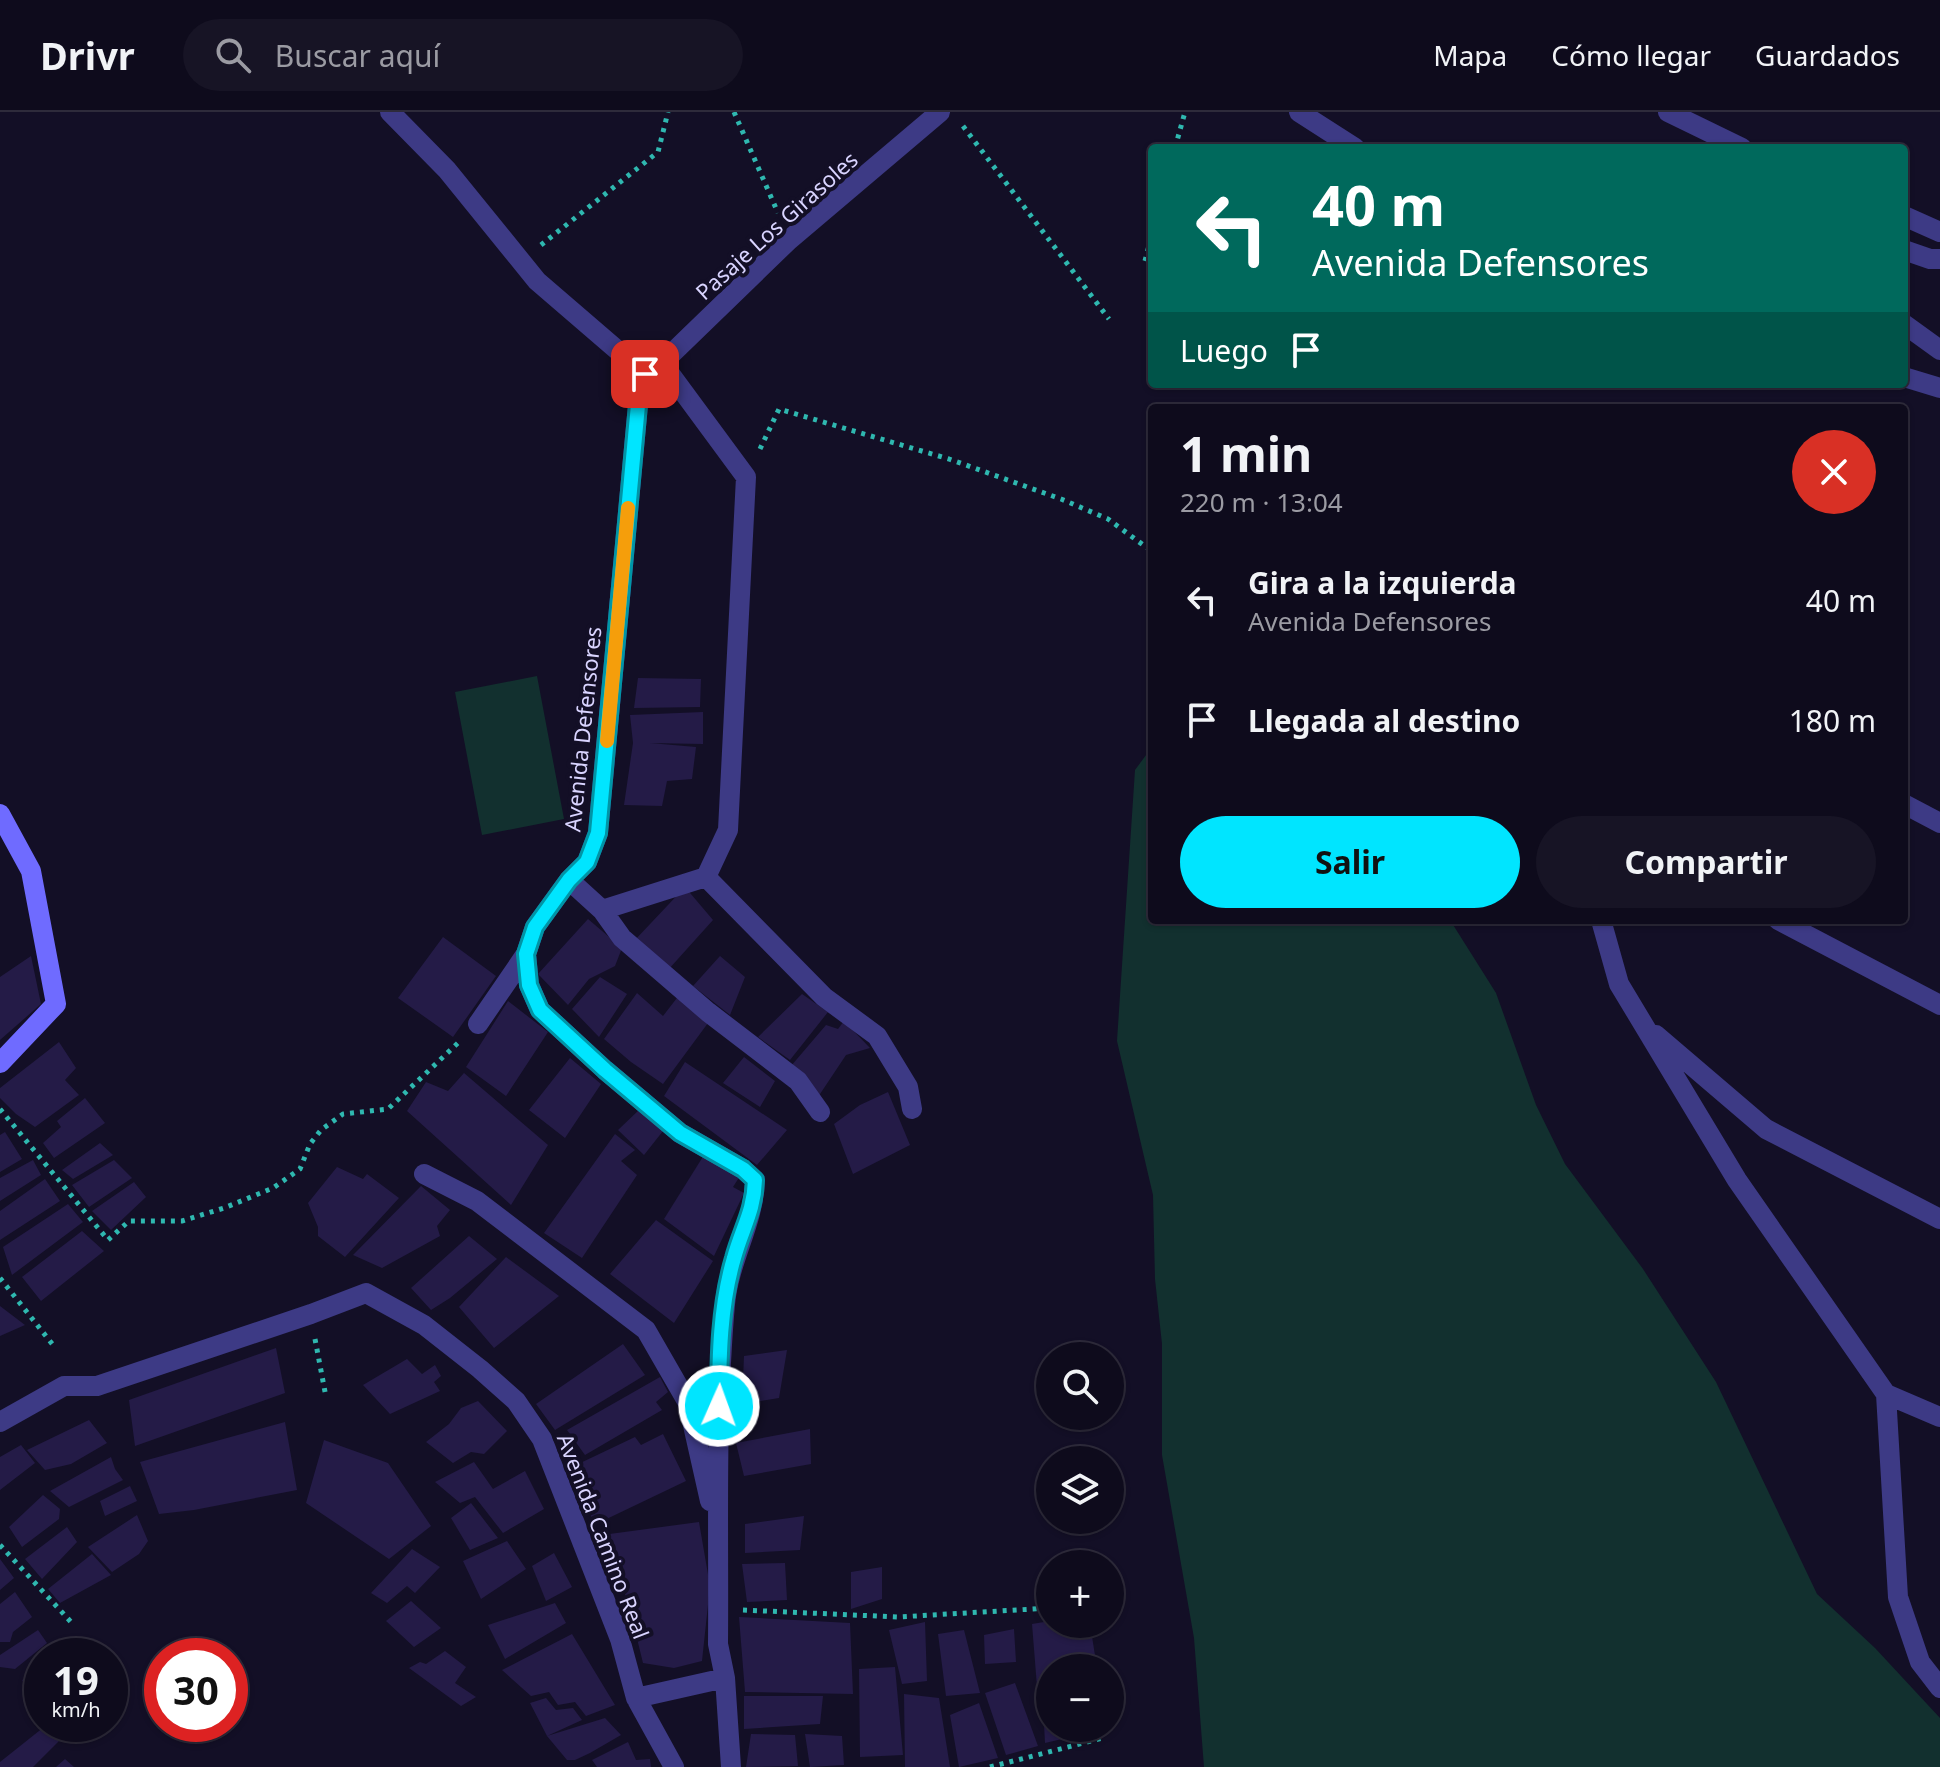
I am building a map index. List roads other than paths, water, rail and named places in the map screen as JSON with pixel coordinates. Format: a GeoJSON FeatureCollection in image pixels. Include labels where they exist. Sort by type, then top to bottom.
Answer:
{"type":"FeatureCollection","features":[{"type":"Feature","properties":{"kind":"street"},"geometry":{"type":"LineString","coordinates":[[390,112],[447,170],[537,281],[653,368],[746,477],[728,830],[706,877],[602,910]]}},
{"type":"Feature","properties":{"kind":"street","name":"Pasaje Los Girasoles"},"geometry":{"type":"LineString","coordinates":[[653,368],[789,240],[940,112]]}},
{"type":"Feature","properties":{"kind":"street"},"geometry":{"type":"LineString","coordinates":[[1299,112],[1349,144]]}},
{"type":"Feature","properties":{"kind":"street"},"geometry":{"type":"LineString","coordinates":[[1668,112],[1734,144]]}},
{"type":"Feature","properties":{"kind":"street"},"geometry":{"type":"LineString","coordinates":[[1908,218],[1940,232]]}},
{"type":"Feature","properties":{"kind":"street"},"geometry":{"type":"LineString","coordinates":[[1908,251],[1940,259]]}},
{"type":"Feature","properties":{"kind":"street"},"geometry":{"type":"LineString","coordinates":[[1908,317],[1940,332]]}},
{"type":"Feature","properties":{"kind":"street"},"geometry":{"type":"LineString","coordinates":[[1908,327],[1940,350]]}},
{"type":"Feature","properties":{"kind":"street","name":"Avenida Defensores"},"geometry":{"type":"LineString","coordinates":[[478,1024],[526,954],[535,927],[569,880],[587,862],[598,833],[638,405],[653,368]]}},
{"type":"Feature","properties":{"kind":"street"},"geometry":{"type":"LineString","coordinates":[[1908,378],[1940,388]]}},
{"type":"Feature","properties":{"kind":"street"},"geometry":{"type":"LineString","coordinates":[[1908,806],[1940,823]]}},
{"type":"Feature","properties":{"kind":"street"},"geometry":{"type":"LineString","coordinates":[[0,814],[31,871],[56,1004],[0,1063]]}},
{"type":"Feature","properties":{"kind":"street"},"geometry":{"type":"LineString","coordinates":[[706,877],[824,997],[877,1036],[908,1087],[912,1109]]}},
{"type":"Feature","properties":{"kind":"street"},"geometry":{"type":"LineString","coordinates":[[569,880],[602,910],[622,938],[708,1012],[798,1081],[820,1112]]}},
{"type":"Feature","properties":{"kind":"street"},"geometry":{"type":"LineString","coordinates":[[1602,924],[1619,984],[1737,1180],[1886,1394],[1898,1597],[1920,1662],[1940,1688]]}},
{"type":"Feature","properties":{"kind":"street"},"geometry":{"type":"LineString","coordinates":[[1786,924],[1940,1005]]}},
{"type":"Feature","properties":{"kind":"street"},"geometry":{"type":"LineString","coordinates":[[526,954],[529,985],[540,1010],[680,1133],[743,1169],[755,1180],[754,1203],[734,1258],[725,1299],[719,1379],[718,1644],[725,1678],[731,1767]]}},
{"type":"Feature","properties":{"kind":"street"},"geometry":{"type":"LineString","coordinates":[[1644,1025],[1766,1129],[1940,1219]]}},
{"type":"Feature","properties":{"kind":"street"},"geometry":{"type":"LineString","coordinates":[[424,1174],[477,1201],[646,1330],[688,1403],[718,1540]]}},
{"type":"Feature","properties":{"kind":"street","name":"Avenida Camino Real"},"geometry":{"type":"LineString","coordinates":[[0,1422],[64,1386],[97,1386],[366,1293],[424,1325],[516,1401],[542,1439],[620,1639],[636,1698],[674,1767]]}},
{"type":"Feature","properties":{"kind":"street"},"geometry":{"type":"LineString","coordinates":[[1886,1394],[1940,1417]]}},
{"type":"Feature","properties":{"kind":"street"},"geometry":{"type":"LineString","coordinates":[[636,1698],[725,1678]]}}]}
